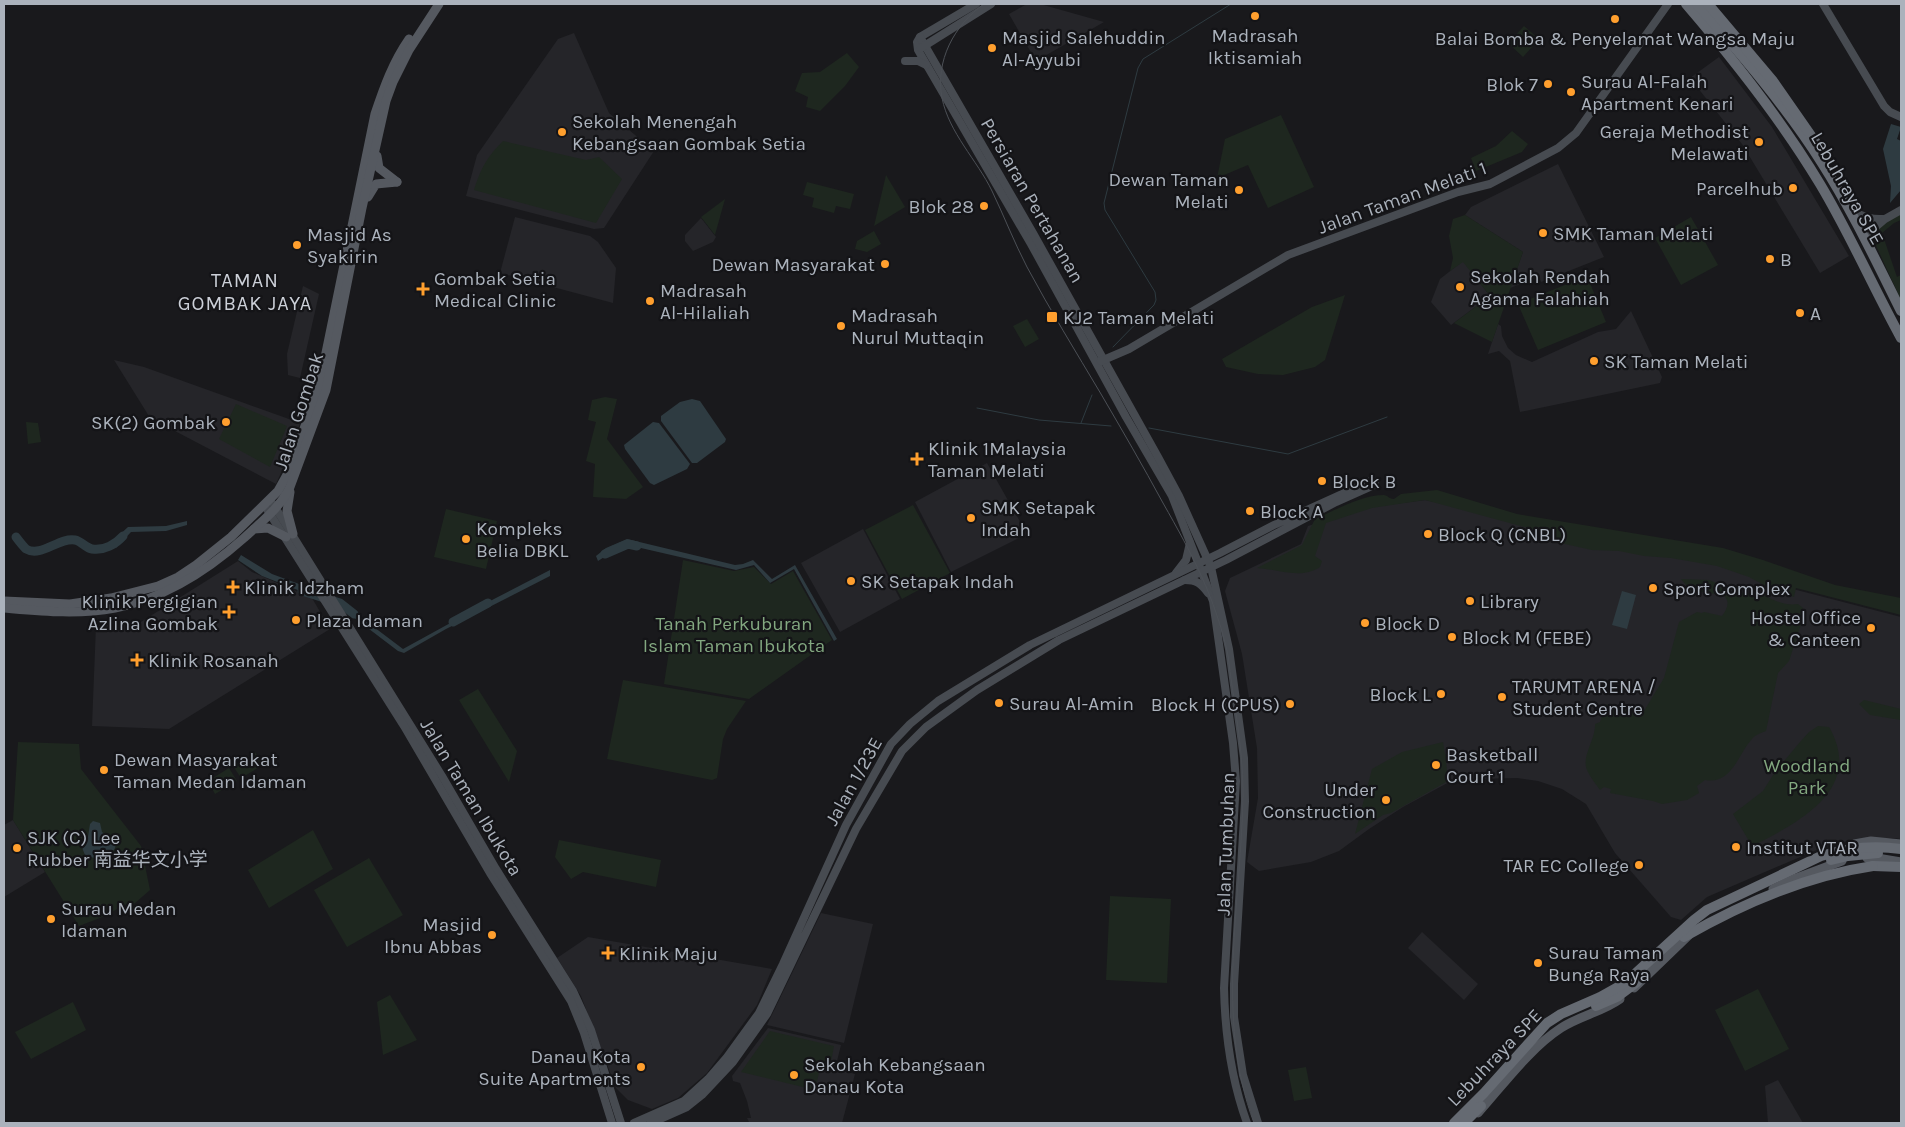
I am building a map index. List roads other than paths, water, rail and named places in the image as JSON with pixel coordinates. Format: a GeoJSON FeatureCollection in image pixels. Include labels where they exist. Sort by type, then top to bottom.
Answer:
{"type":"FeatureCollection","features":[{"type":"Feature","properties":{"kind":"highway"},"geometry":{"type":"LineString","coordinates":[[1686,4],[1760,94],[1798,150],[1836,212],[1901,338]]}},
{"type":"Feature","properties":{"kind":"highway"},"geometry":{"type":"LineString","coordinates":[[1697,4],[1753,70],[1832,178],[1901,311]]}},
{"type":"Feature","properties":{"kind":"highway"},"geometry":{"type":"LineString","coordinates":[[1708,4],[1773,81],[1831,166],[1832,178]]}},
{"type":"Feature","properties":{"kind":"highway","name":"Lebuhraya SPE"},"geometry":{"type":"LineString","coordinates":[[1794,125],[1795,133],[1821,172],[1858,237],[1901,322]]}},
{"type":"Feature","properties":{"kind":"highway","name":"Lebuhraya SPE"},"geometry":{"type":"LineString","coordinates":[[1452,1123],[1484,1093],[1547,1023],[1561,1014],[1600,997],[1625,983],[1694,920],[1708,910],[1821,856],[1862,846],[1901,849]]}},
{"type":"Feature","properties":{"kind":"highway","name":"Lebuhraya SPE"},"geometry":{"type":"LineString","coordinates":[[1466,1123],[1552,1028],[1578,1012],[1624,993],[1702,921],[1724,907],[1836,858],[1878,853],[1901,855]]}},
{"type":"Feature","properties":{"kind":"highway"},"geometry":{"type":"LineString","coordinates":[[1684,937],[1720,916],[1803,882],[1873,866],[1901,867]]}},
{"type":"Feature","properties":{"kind":"main road","name":"Jalan Gombak"},"geometry":{"type":"LineString","coordinates":[[4,608],[70,612],[105,610],[141,600],[176,586],[225,554],[254,529],[290,487],[291,474],[319,387],[375,114],[386,80],[399,52],[433,4]]}},
{"type":"Feature","properties":{"kind":"main road","name":"Jalan Gombak"},"geometry":{"type":"LineString","coordinates":[[4,601],[70,604],[98,601],[158,586],[178,577],[271,507],[278,491],[291,474],[326,390],[362,208],[386,101],[408,50],[439,4]]}},
{"type":"Feature","properties":{"kind":"main road"},"geometry":{"type":"LineString","coordinates":[[920,44],[976,4]]}},
{"type":"Feature","properties":{"kind":"main road"},"geometry":{"type":"LineString","coordinates":[[920,44],[940,36],[991,4]]}},
{"type":"Feature","properties":{"kind":"main road","name":"Jalan Taman Melati 1"},"geometry":{"type":"LineString","coordinates":[[1100,362],[1182,319],[1288,255],[1458,192],[1490,184],[1558,148],[1576,133],[1668,4]]}},
{"type":"Feature","properties":{"kind":"main road"},"geometry":{"type":"LineString","coordinates":[[1823,4],[1884,106],[1890,112],[1901,117]]}},
{"type":"Feature","properties":{"kind":"main road"},"geometry":{"type":"LineString","coordinates":[[934,60],[934,46],[940,36]]}},
{"type":"Feature","properties":{"kind":"main road","name":"Persiaran Pertahanan"},"geometry":{"type":"LineString","coordinates":[[920,44],[934,60],[1098,349],[1100,362],[1108,369],[1179,496],[1209,563]]}},
{"type":"Feature","properties":{"kind":"main road","name":"Persiaran Pertahanan"},"geometry":{"type":"LineString","coordinates":[[920,44],[926,65],[1100,362],[1172,496],[1201,567]]}},
{"type":"Feature","properties":{"kind":"main road"},"geometry":{"type":"LineString","coordinates":[[905,60],[918,61],[926,65]]}},
{"type":"Feature","properties":{"kind":"main road"},"geometry":{"type":"LineString","coordinates":[[362,208],[376,184],[397,182],[379,168],[377,162],[378,138]]}},
{"type":"Feature","properties":{"kind":"main road"},"geometry":{"type":"LineString","coordinates":[[1850,210],[1875,220],[1886,219]]}},
{"type":"Feature","properties":{"kind":"main road"},"geometry":{"type":"LineString","coordinates":[[1869,248],[1872,230],[1901,210]]}},
{"type":"Feature","properties":{"kind":"main road"},"geometry":{"type":"LineString","coordinates":[[1098,349],[1114,355],[1110,360],[1108,369]]}},
{"type":"Feature","properties":{"kind":"main road"},"geometry":{"type":"LineString","coordinates":[[1200,543],[1209,550],[1223,556],[1374,485],[1375,482],[1371,481],[1276,524],[1223,556],[1215,580]]}},
{"type":"Feature","properties":{"kind":"main road"},"geometry":{"type":"LineString","coordinates":[[254,529],[268,528],[289,535],[287,511],[290,487]]}},
{"type":"Feature","properties":{"kind":"main road","name":"Jalan Taman Ibukota"},"geometry":{"type":"LineString","coordinates":[[271,507],[320,585],[340,612],[442,776],[496,869],[579,1001],[591,1030],[621,1123]]}},
{"type":"Feature","properties":{"kind":"main road"},"geometry":{"type":"LineString","coordinates":[[1173,576],[1186,560],[1190,542]]}},
{"type":"Feature","properties":{"kind":"main road","name":"Jalan 1/23E"},"geometry":{"type":"LineString","coordinates":[[636,1122],[684,1101],[708,1079],[727,1057],[759,1012],[783,964],[846,825],[891,744],[903,731],[938,701],[1030,645],[1173,576],[1201,567],[1223,556]]}},
{"type":"Feature","properties":{"kind":"main road","name":"Jalan Tumbuhan"},"geometry":{"type":"LineString","coordinates":[[1209,563],[1215,580],[1229,649],[1244,758],[1246,801],[1234,1001],[1242,1069],[1258,1123]]}},
{"type":"Feature","properties":{"kind":"main road","name":"Jalan 1/23E"},"geometry":{"type":"LineString","coordinates":[[651,1123],[687,1108],[702,1095],[734,1062],[767,1014],[856,829],[902,751],[915,736],[936,718],[962,700],[1059,640],[1185,580],[1201,567]]}},
{"type":"Feature","properties":{"kind":"main road","name":"Jalan Tumbuhan"},"geometry":{"type":"LineString","coordinates":[[1201,567],[1213,601],[1233,742],[1236,781],[1224,1009],[1229,1053],[1247,1123]]}},
{"type":"Feature","properties":{"kind":"main road"},"geometry":{"type":"LineString","coordinates":[[1185,580],[1192,580],[1200,584],[1213,601]]}},
{"type":"Feature","properties":{"kind":"main road","name":"Jalan Taman Ibukota"},"geometry":{"type":"LineString","coordinates":[[320,585],[329,607],[404,726],[490,873],[571,1001],[584,1033],[610,1121]]}},
{"type":"Feature","properties":{"kind":"main road"},"geometry":{"type":"LineString","coordinates":[[70,604],[77,607],[99,607],[105,610]]}},
{"type":"Feature","properties":{"kind":"main road"},"geometry":{"type":"LineString","coordinates":[[1452,1123],[1555,1016],[1570,1006],[1602,994],[1621,984],[1690,918],[1780,872],[1842,847],[1872,841],[1901,844]]}},
{"type":"Feature","properties":{"kind":"main road"},"geometry":{"type":"LineString","coordinates":[[1232,858],[1234,866],[1238,868],[1243,859]]}},
{"type":"Feature","properties":{"kind":"main road"},"geometry":{"type":"LineString","coordinates":[[1466,1123],[1555,1032],[1624,997],[1701,925],[1794,878],[1838,862],[1877,858],[1901,862]]}},
{"type":"Feature","properties":{"kind":"main road"},"geometry":{"type":"LineString","coordinates":[[1230,895],[1233,890],[1237,889],[1240,895]]}},
{"type":"Feature","properties":{"kind":"main road"},"geometry":{"type":"LineString","coordinates":[[1224,1009],[1230,1012],[1234,1001]]}},
{"type":"Feature","properties":{"kind":"main road"},"geometry":{"type":"LineString","coordinates":[[1570,1006],[1567,1009],[1566,1015],[1570,1019],[1576,1020]]}},
{"type":"Feature","properties":{"kind":"main road"},"geometry":{"type":"LineString","coordinates":[[1229,1053],[1230,1042],[1238,1044]]}},
{"type":"Feature","properties":{"kind":"main road"},"geometry":{"type":"LineString","coordinates":[[1234,1077],[1240,1078],[1242,1069]]}},
{"type":"Feature","properties":{"kind":"main road"},"geometry":{"type":"LineString","coordinates":[[618,1115],[626,1121],[636,1122]]}},
{"type":"Feature","properties":{"kind":"waterway"},"geometry":{"type":"LineString","coordinates":[[1113,347],[1154,305],[1156,300],[1155,292],[1105,210],[1104,203],[1138,68],[1143,59],[1231,4]]}},
{"type":"Feature","properties":{"kind":"waterway"},"geometry":{"type":"LineString","coordinates":[[1081,423],[1092,395]]}},
{"type":"Feature","properties":{"kind":"waterway"},"geometry":{"type":"LineString","coordinates":[[977,408],[1039,420],[1111,426]]}},
{"type":"Feature","properties":{"kind":"waterway"},"geometry":{"type":"LineString","coordinates":[[1149,428],[1288,454],[1387,417]]}},
{"type":"Feature","properties":{"kind":"waterway"},"geometry":{"type":"LineString","coordinates":[[16,537],[26,549],[38,551],[69,540],[75,540],[92,549],[101,549],[117,542],[123,536]]}},
{"type":"Feature","properties":{"kind":"waterway"},"geometry":{"type":"LineString","coordinates":[[605,554],[628,544],[637,546]]}},
{"type":"Feature","properties":{"kind":"waterway"},"geometry":{"type":"LineString","coordinates":[[302,591],[340,603],[354,614]]}},
{"type":"Feature","properties":{"kind":"waterway"},"geometry":{"type":"LineString","coordinates":[[453,622],[488,603]]}},
{"type":"Feature","properties":{"kind":"tram line"},"geometry":{"type":"LineString","coordinates":[[984,4],[964,22],[949,45],[944,58],[941,84],[942,98],[946,111],[957,135],[992,191],[1027,267],[1184,540],[1202,576],[1223,634],[1228,655],[1243,774],[1242,832],[1233,958],[1235,1042],[1242,1083],[1254,1123]]}},
{"type":"Feature","properties":{"kind":"place","name":"Madrasah Iktisamiah"},"geometry":{"type":"Point","coordinates":[1255,16]}},
{"type":"Feature","properties":{"kind":"place","name":"Balai Bomba & Penyelamat Wangsa Maju"},"geometry":{"type":"Point","coordinates":[1615,19]}},
{"type":"Feature","properties":{"kind":"place","name":"Masjid Salehuddin Al-Ayyubi"},"geometry":{"type":"Point","coordinates":[992,48]}},
{"type":"Feature","properties":{"kind":"place","name":"Blok 7"},"geometry":{"type":"Point","coordinates":[1548,84]}},
{"type":"Feature","properties":{"kind":"place","name":"Surau Al-Falah Apartment Kenari"},"geometry":{"type":"Point","coordinates":[1571,92]}},
{"type":"Feature","properties":{"kind":"place","name":"Sekolah Menengah Kebangsaan Gombak Setia"},"geometry":{"type":"Point","coordinates":[562,132]}},
{"type":"Feature","properties":{"kind":"place","name":"Geraja Methodist Melawati"},"geometry":{"type":"Point","coordinates":[1759,142]}},
{"type":"Feature","properties":{"kind":"place","name":"Parcelhub"},"geometry":{"type":"Point","coordinates":[1793,188]}},
{"type":"Feature","properties":{"kind":"place","name":"Dewan Taman Melati"},"geometry":{"type":"Point","coordinates":[1239,190]}},
{"type":"Feature","properties":{"kind":"place","name":"Blok 28"},"geometry":{"type":"Point","coordinates":[984,206]}},
{"type":"Feature","properties":{"kind":"place","name":"SMK Taman Melati"},"geometry":{"type":"Point","coordinates":[1543,233]}},
{"type":"Feature","properties":{"kind":"place","name":"Masjid As Syakirin"},"geometry":{"type":"Point","coordinates":[297,245]}},
{"type":"Feature","properties":{"kind":"place","name":"B"},"geometry":{"type":"Point","coordinates":[1770,259]}},
{"type":"Feature","properties":{"kind":"place","name":"Dewan Masyarakat"},"geometry":{"type":"Point","coordinates":[885,264]}},
{"type":"Feature","properties":{"kind":"place","name":"Sekolah Rendah Agama Falahiah"},"geometry":{"type":"Point","coordinates":[1460,287]}},
{"type":"Feature","properties":{"kind":"place","name":"Gombak Setia Medical Clinic"},"geometry":{"type":"Point","coordinates":[423,289]}},
{"type":"Feature","properties":{"kind":"place","name":"Madrasah Al-Hilaliah"},"geometry":{"type":"Point","coordinates":[650,301]}},
{"type":"Feature","properties":{"kind":"place","name":"A"},"geometry":{"type":"Point","coordinates":[1800,313]}},
{"type":"Feature","properties":{"kind":"place","name":"KJ2 Taman Melati"},"geometry":{"type":"Point","coordinates":[1052,317]}},
{"type":"Feature","properties":{"kind":"place","name":"Madrasah Nurul Muttaqin"},"geometry":{"type":"Point","coordinates":[841,326]}},
{"type":"Feature","properties":{"kind":"place","name":"SK Taman Melati"},"geometry":{"type":"Point","coordinates":[1594,361]}},
{"type":"Feature","properties":{"kind":"place","name":"SK(2) Gombak"},"geometry":{"type":"Point","coordinates":[226,422]}},
{"type":"Feature","properties":{"kind":"place","name":"Klinik 1Malaysia Taman Melati"},"geometry":{"type":"Point","coordinates":[917,459]}},
{"type":"Feature","properties":{"kind":"place","name":"Block B"},"geometry":{"type":"Point","coordinates":[1322,481]}},
{"type":"Feature","properties":{"kind":"place","name":"Block A"},"geometry":{"type":"Point","coordinates":[1250,511]}},
{"type":"Feature","properties":{"kind":"place","name":"SMK Setapak Indah"},"geometry":{"type":"Point","coordinates":[971,518]}},
{"type":"Feature","properties":{"kind":"place","name":"Block Q (CNBL)"},"geometry":{"type":"Point","coordinates":[1428,534]}},
{"type":"Feature","properties":{"kind":"place","name":"Kompleks Belia DBKL"},"geometry":{"type":"Point","coordinates":[466,539]}},
{"type":"Feature","properties":{"kind":"place","name":"SK Setapak Indah"},"geometry":{"type":"Point","coordinates":[851,581]}},
{"type":"Feature","properties":{"kind":"place","name":"Klinik Idzham"},"geometry":{"type":"Point","coordinates":[233,587]}},
{"type":"Feature","properties":{"kind":"place","name":"Sport Complex"},"geometry":{"type":"Point","coordinates":[1653,588]}},
{"type":"Feature","properties":{"kind":"place","name":"Library"},"geometry":{"type":"Point","coordinates":[1470,601]}},
{"type":"Feature","properties":{"kind":"place","name":"Klinik Pergigian Azlina Gombak"},"geometry":{"type":"Point","coordinates":[229,612]}},
{"type":"Feature","properties":{"kind":"place","name":"Plaza Idaman"},"geometry":{"type":"Point","coordinates":[296,620]}},
{"type":"Feature","properties":{"kind":"place","name":"Block D"},"geometry":{"type":"Point","coordinates":[1365,623]}},
{"type":"Feature","properties":{"kind":"place","name":"Hostel Office & Canteen"},"geometry":{"type":"Point","coordinates":[1871,628]}},
{"type":"Feature","properties":{"kind":"place","name":"Block M (FEBE)"},"geometry":{"type":"Point","coordinates":[1452,637]}},
{"type":"Feature","properties":{"kind":"place","name":"Klinik Rosanah"},"geometry":{"type":"Point","coordinates":[137,660]}},
{"type":"Feature","properties":{"kind":"place","name":"Block L"},"geometry":{"type":"Point","coordinates":[1441,694]}},
{"type":"Feature","properties":{"kind":"place","name":"TARUMT ARENA / Student Centre"},"geometry":{"type":"Point","coordinates":[1502,697]}},
{"type":"Feature","properties":{"kind":"place","name":"Surau Al-Amin"},"geometry":{"type":"Point","coordinates":[999,703]}},
{"type":"Feature","properties":{"kind":"place","name":"Block H (CPUS)"},"geometry":{"type":"Point","coordinates":[1290,704]}},
{"type":"Feature","properties":{"kind":"place","name":"Basketball Court 1"},"geometry":{"type":"Point","coordinates":[1436,765]}},
{"type":"Feature","properties":{"kind":"place","name":"Dewan Masyarakat Taman Medan Idaman"},"geometry":{"type":"Point","coordinates":[104,770]}},
{"type":"Feature","properties":{"kind":"place","name":"Under Construction"},"geometry":{"type":"Point","coordinates":[1386,800]}},
{"type":"Feature","properties":{"kind":"place","name":"Institut VTAR"},"geometry":{"type":"Point","coordinates":[1736,847]}},
{"type":"Feature","properties":{"kind":"place","name":"SJK (C) Lee Rubber 南益华文小学"},"geometry":{"type":"Point","coordinates":[17,848]}},
{"type":"Feature","properties":{"kind":"place","name":"TAR EC College"},"geometry":{"type":"Point","coordinates":[1639,865]}},
{"type":"Feature","properties":{"kind":"place","name":"Surau Medan Idaman"},"geometry":{"type":"Point","coordinates":[51,919]}},
{"type":"Feature","properties":{"kind":"place","name":"Masjid Ibnu Abbas"},"geometry":{"type":"Point","coordinates":[492,935]}},
{"type":"Feature","properties":{"kind":"place","name":"Klinik Maju"},"geometry":{"type":"Point","coordinates":[608,953]}},
{"type":"Feature","properties":{"kind":"place","name":"Surau Taman Bunga Raya"},"geometry":{"type":"Point","coordinates":[1538,963]}},
{"type":"Feature","properties":{"kind":"place","name":"Danau Kota Suite Apartments"},"geometry":{"type":"Point","coordinates":[641,1067]}},
{"type":"Feature","properties":{"kind":"place","name":"Sekolah Kebangsaan Danau Kota"},"geometry":{"type":"Point","coordinates":[794,1075]}},
{"type":"Feature","properties":{"kind":"district","name":"TAMAN GOMBAK JAYA"},"geometry":{"type":"Point","coordinates":[245,292]}},
{"type":"Feature","properties":{"kind":"park label","name":"Tanah Perkuburan Islam Taman Ibukota"},"geometry":{"type":"Point","coordinates":[734,634]}},
{"type":"Feature","properties":{"kind":"park label","name":"Woodland Park"},"geometry":{"type":"Point","coordinates":[1807,776]}}]}
